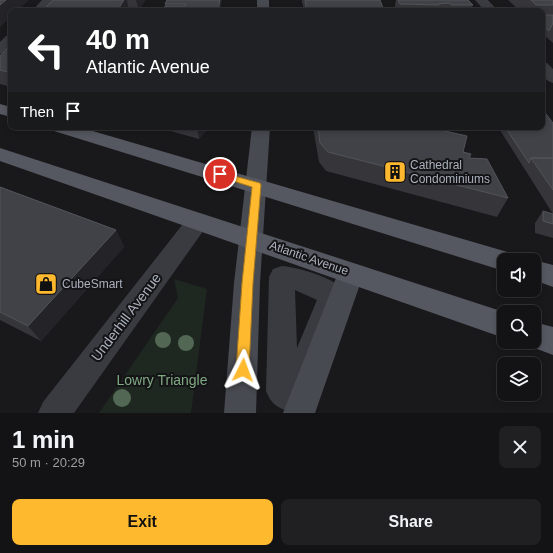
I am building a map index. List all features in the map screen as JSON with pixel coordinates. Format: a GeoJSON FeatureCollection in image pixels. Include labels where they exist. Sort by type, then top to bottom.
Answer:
{"type":"FeatureCollection","features":[{"type":"Feature","properties":{"kind":"main road"},"geometry":{"type":"LineString","coordinates":[[70,130],[257,185],[497,259]]}},
{"type":"Feature","properties":{"kind":"main road"},"geometry":{"type":"LineString","coordinates":[[240,413],[247,283],[261,130]]}},
{"type":"Feature","properties":{"kind":"main road","name":"Atlantic Avenue"},"geometry":{"type":"LineString","coordinates":[[0,154],[497,323]]}},
{"type":"Feature","properties":{"kind":"main road"},"geometry":{"type":"LineString","coordinates":[[541,272],[553,276]]}},
{"type":"Feature","properties":{"kind":"main road"},"geometry":{"type":"LineString","coordinates":[[299,413],[351,273]]}},
{"type":"Feature","properties":{"kind":"main road"},"geometry":{"type":"LineString","coordinates":[[541,337],[553,341]]}},
{"type":"Feature","properties":{"kind":"street"},"geometry":{"type":"LineString","coordinates":[[41,8],[49,0]]}},
{"type":"Feature","properties":{"kind":"street"},"geometry":{"type":"LineString","coordinates":[[481,0],[489,8]]}},
{"type":"Feature","properties":{"kind":"street"},"geometry":{"type":"LineString","coordinates":[[0,50],[8,42]]}},
{"type":"Feature","properties":{"kind":"street"},"geometry":{"type":"LineString","coordinates":[[545,69],[553,78]]}},
{"type":"Feature","properties":{"kind":"street","name":"Underhill Avenue"},"geometry":{"type":"LineString","coordinates":[[54,413],[198,221]]}},
{"type":"Feature","properties":{"kind":"green space","name":"Lowry Triangle"},"geometry":{"type":"Polygon","coordinates":[[[174,279],[207,289],[191,413],[99,413],[178,298],[174,279]]]}},
{"type":"Feature","properties":{"kind":"building"},"geometry":{"type":"Polygon","coordinates":[[[0,0],[6,0],[0,5],[0,0]]]}},
{"type":"Feature","properties":{"kind":"building"},"geometry":{"type":"Polygon","coordinates":[[[53,0],[124,0],[119,8],[45,8],[53,0]]]}},
{"type":"Feature","properties":{"kind":"building"},"geometry":{"type":"Polygon","coordinates":[[[167,0],[220,0],[219,8],[164,8],[165,6],[185,6],[186,4],[165,4],[167,0]]]}},
{"type":"Feature","properties":{"kind":"building"},"geometry":{"type":"Polygon","coordinates":[[[305,0],[380,0],[383,8],[359,8],[306,8],[305,0]]]}},
{"type":"Feature","properties":{"kind":"building"},"geometry":{"type":"Polygon","coordinates":[[[398,0],[468,0],[473,5],[451,5],[449,3],[438,4],[439,5],[400,4],[398,0]]]}},
{"type":"Feature","properties":{"kind":"building"},"geometry":{"type":"Polygon","coordinates":[[[531,0],[553,0],[553,5],[536,5],[531,0]]]}},
{"type":"Feature","properties":{"kind":"building"},"geometry":{"type":"Polygon","coordinates":[[[545,15],[553,15],[553,23],[549,31],[545,28],[545,15]]]}},
{"type":"Feature","properties":{"kind":"building"},"geometry":{"type":"Polygon","coordinates":[[[8,47],[8,72],[0,70],[0,56],[8,47]]]}},
{"type":"Feature","properties":{"kind":"building"},"geometry":{"type":"Polygon","coordinates":[[[545,113],[553,123],[553,158],[531,158],[529,163],[507,130],[545,130],[545,113]]]}},
{"type":"Feature","properties":{"kind":"building"},"geometry":{"type":"Polygon","coordinates":[[[318,130],[440,130],[467,136],[463,152],[471,154],[469,158],[487,159],[508,198],[328,152],[320,143],[318,130]]]}},
{"type":"Feature","properties":{"kind":"building"},"geometry":{"type":"Polygon","coordinates":[[[531,158],[553,158],[553,190],[531,158]]]}},
{"type":"Feature","properties":{"kind":"building","name":"CubeSmart"},"geometry":{"type":"Polygon","coordinates":[[[0,187],[116,230],[28,326],[0,312],[0,187]]]}},
{"type":"Feature","properties":{"kind":"building"},"geometry":{"type":"Polygon","coordinates":[[[543,211],[553,214],[553,224],[543,221],[543,211]]]}},
{"type":"Feature","properties":{"kind":"place","name":"Cathedral Condominiums"},"geometry":{"type":"Point","coordinates":[395,172]}},
{"type":"Feature","properties":{"kind":"place","name":"CubeSmart"},"geometry":{"type":"Point","coordinates":[46,284]}},
{"type":"Feature","properties":{"kind":"route"},"geometry":{"type":"LineString","coordinates":[[220,174],[257,185],[247,283],[243,370]]}}]}
